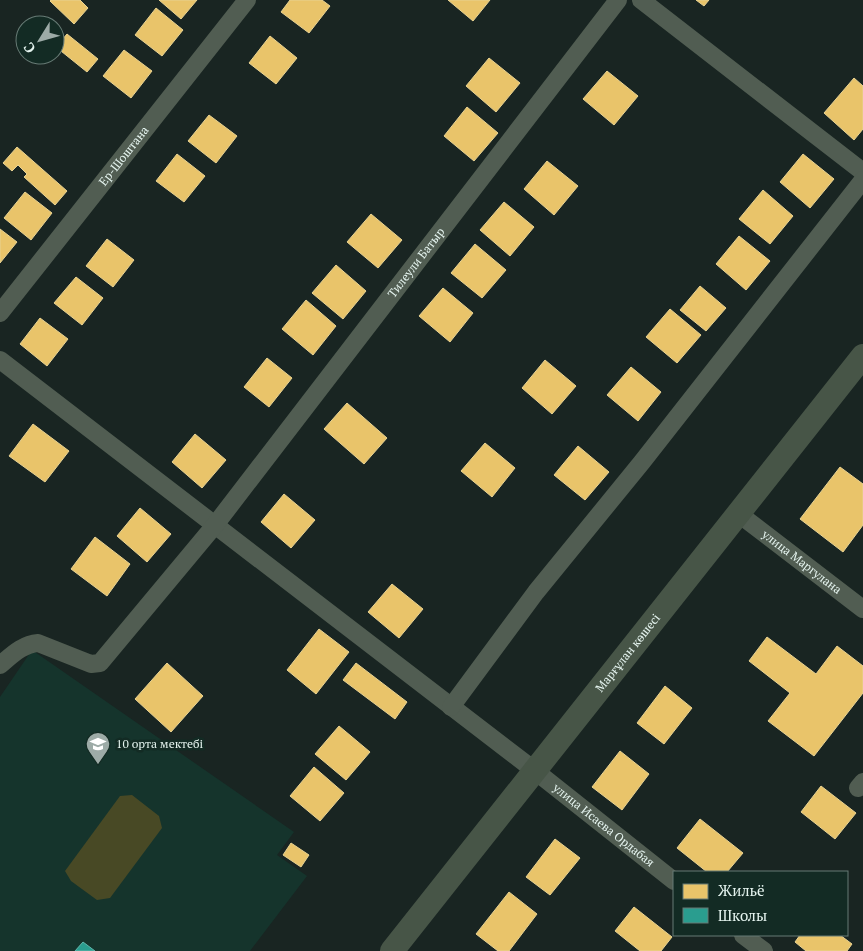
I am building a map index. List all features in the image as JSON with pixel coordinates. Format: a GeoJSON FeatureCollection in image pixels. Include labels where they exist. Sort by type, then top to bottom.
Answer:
{"type":"FeatureCollection","features":[{"type":"Feature","properties":{"kind":"main road","name":"Марғұлан көшесі"},"geometry":{"type":"LineString","coordinates":[[392,951],[863,356]]}},
{"type":"Feature","properties":{"kind":"street","name":"Ер-Шоштана"},"geometry":{"type":"LineString","coordinates":[[0,313],[247,0]]}},
{"type":"Feature","properties":{"kind":"street","name":"Тилеули Батыр"},"geometry":{"type":"LineString","coordinates":[[0,665],[22,648],[38,643],[91,664],[100,663],[215,525],[618,0]]}},
{"type":"Feature","properties":{"kind":"street"},"geometry":{"type":"LineString","coordinates":[[641,0],[863,172]]}},
{"type":"Feature","properties":{"kind":"street"},"geometry":{"type":"LineString","coordinates":[[451,707],[536,592],[642,462],[863,180]]}},
{"type":"Feature","properties":{"kind":"street","name":"улица Исаева Ордабая"},"geometry":{"type":"LineString","coordinates":[[0,360],[534,770],[673,880]]}},
{"type":"Feature","properties":{"kind":"street","name":"улица Маргулана"},"geometry":{"type":"LineString","coordinates":[[739,514],[863,610]]}},
{"type":"Feature","properties":{"kind":"street"},"geometry":{"type":"LineString","coordinates":[[744,936],[764,951]]}},
{"type":"Feature","properties":{"kind":"shaded area","name":"10 орта мектебі"},"geometry":{"type":"Polygon","coordinates":[[[32,650],[294,832],[277,855],[307,876],[250,951],[0,951],[0,697],[32,650]]]}},
{"type":"Feature","properties":{"kind":"shaded area"},"geometry":{"type":"Polygon","coordinates":[[[132,795],[159,816],[162,828],[110,898],[97,900],[71,881],[65,871],[120,796],[132,795]]]}},
{"type":"Feature","properties":{"kind":"building: Жильё"},"geometry":{"type":"Polygon","coordinates":[[[80,0],[88,8],[74,24],[50,1],[80,0]]]}},
{"type":"Feature","properties":{"kind":"building: Жильё"},"geometry":{"type":"Polygon","coordinates":[[[159,0],[197,0],[181,19],[159,0]]]}},
{"type":"Feature","properties":{"kind":"building: Жильё"},"geometry":{"type":"Polygon","coordinates":[[[290,0],[322,0],[330,6],[309,33],[281,12],[290,0]]]}},
{"type":"Feature","properties":{"kind":"building: Жильё"},"geometry":{"type":"Polygon","coordinates":[[[448,0],[490,0],[473,21],[448,0]]]}},
{"type":"Feature","properties":{"kind":"building: Жильё"},"geometry":{"type":"Polygon","coordinates":[[[696,0],[709,0],[704,6],[696,0]]]}},
{"type":"Feature","properties":{"kind":"building: Жильё"},"geometry":{"type":"Polygon","coordinates":[[[156,8],[183,30],[162,56],[135,35],[156,8]]]}},
{"type":"Feature","properties":{"kind":"building: Жильё"},"geometry":{"type":"Polygon","coordinates":[[[67,34],[98,59],[87,72],[65,54],[65,36],[67,34]]]}},
{"type":"Feature","properties":{"kind":"building: Жильё"},"geometry":{"type":"Polygon","coordinates":[[[270,36],[297,58],[276,84],[249,63],[270,36]]]}},
{"type":"Feature","properties":{"kind":"building: Жильё"},"geometry":{"type":"Polygon","coordinates":[[[124,50],[152,71],[131,98],[103,76],[124,50]]]}},
{"type":"Feature","properties":{"kind":"building: Жильё"},"geometry":{"type":"Polygon","coordinates":[[[489,58],[520,83],[496,112],[466,86],[489,58]]]}},
{"type":"Feature","properties":{"kind":"building: Жильё"},"geometry":{"type":"Polygon","coordinates":[[[607,71],[638,96],[614,125],[583,99],[607,71]]]}},
{"type":"Feature","properties":{"kind":"building: Жильё"},"geometry":{"type":"Polygon","coordinates":[[[854,78],[863,86],[863,129],[854,140],[824,113],[854,78]]]}},
{"type":"Feature","properties":{"kind":"building: Жильё"},"geometry":{"type":"Polygon","coordinates":[[[467,107],[498,133],[474,161],[444,136],[467,107]]]}},
{"type":"Feature","properties":{"kind":"building: Жильё"},"geometry":{"type":"Polygon","coordinates":[[[209,115],[237,136],[216,163],[188,141],[209,115]]]}},
{"type":"Feature","properties":{"kind":"building: Жильё"},"geometry":{"type":"Polygon","coordinates":[[[17,147],[67,191],[55,205],[24,177],[27,174],[18,165],[12,171],[3,163],[17,147]]]}},
{"type":"Feature","properties":{"kind":"building: Жильё"},"geometry":{"type":"Polygon","coordinates":[[[177,154],[205,176],[184,202],[156,181],[177,154]]]}},
{"type":"Feature","properties":{"kind":"building: Жильё"},"geometry":{"type":"Polygon","coordinates":[[[803,154],[834,179],[810,208],[780,182],[803,154]]]}},
{"type":"Feature","properties":{"kind":"building: Жильё"},"geometry":{"type":"Polygon","coordinates":[[[547,161],[578,186],[554,215],[524,189],[547,161]]]}},
{"type":"Feature","properties":{"kind":"building: Жильё"},"geometry":{"type":"Polygon","coordinates":[[[763,190],[793,216],[770,244],[739,219],[763,190]]]}},
{"type":"Feature","properties":{"kind":"building: Жильё"},"geometry":{"type":"Polygon","coordinates":[[[25,192],[52,213],[31,240],[4,218],[25,192]]]}},
{"type":"Feature","properties":{"kind":"building: Жильё"},"geometry":{"type":"Polygon","coordinates":[[[504,202],[534,227],[510,256],[480,230],[504,202]]]}},
{"type":"Feature","properties":{"kind":"building: Жильё"},"geometry":{"type":"Polygon","coordinates":[[[371,214],[402,240],[378,268],[347,242],[371,214]]]}},
{"type":"Feature","properties":{"kind":"building: Жильё"},"geometry":{"type":"Polygon","coordinates":[[[0,229],[17,242],[0,263],[0,229]]]}},
{"type":"Feature","properties":{"kind":"building: Жильё"},"geometry":{"type":"Polygon","coordinates":[[[739,236],[770,261],[746,290],[716,264],[739,236]]]}},
{"type":"Feature","properties":{"kind":"building: Жильё"},"geometry":{"type":"Polygon","coordinates":[[[107,239],[134,260],[113,287],[86,266],[107,239]]]}},
{"type":"Feature","properties":{"kind":"building: Жильё"},"geometry":{"type":"Polygon","coordinates":[[[475,244],[506,270],[482,298],[451,273],[475,244]]]}},
{"type":"Feature","properties":{"kind":"building: Жильё"},"geometry":{"type":"Polygon","coordinates":[[[336,265],[366,291],[343,319],[312,293],[336,265]]]}},
{"type":"Feature","properties":{"kind":"building: Жильё"},"geometry":{"type":"Polygon","coordinates":[[[76,277],[103,298],[82,325],[54,303],[76,277]]]}},
{"type":"Feature","properties":{"kind":"building: Жильё"},"geometry":{"type":"Polygon","coordinates":[[[700,286],[726,308],[706,331],[680,310],[700,286]]]}},
{"type":"Feature","properties":{"kind":"building: Жильё"},"geometry":{"type":"Polygon","coordinates":[[[443,288],[473,313],[450,342],[419,316],[443,288]]]}},
{"type":"Feature","properties":{"kind":"building: Жильё"},"geometry":{"type":"Polygon","coordinates":[[[306,300],[336,326],[313,355],[282,329],[306,300]]]}},
{"type":"Feature","properties":{"kind":"building: Жильё"},"geometry":{"type":"Polygon","coordinates":[[[670,309],[701,335],[677,363],[646,337],[670,309]]]}},
{"type":"Feature","properties":{"kind":"building: Жильё"},"geometry":{"type":"Polygon","coordinates":[[[40,318],[68,339],[47,366],[20,344],[40,318]]]}},
{"type":"Feature","properties":{"kind":"building: Жильё"},"geometry":{"type":"Polygon","coordinates":[[[267,358],[292,378],[269,407],[244,387],[267,358]]]}},
{"type":"Feature","properties":{"kind":"building: Жильё"},"geometry":{"type":"Polygon","coordinates":[[[545,360],[576,386],[552,414],[522,388],[545,360]]]}},
{"type":"Feature","properties":{"kind":"building: Жильё"},"geometry":{"type":"Polygon","coordinates":[[[631,367],[661,392],[638,421],[607,395],[631,367]]]}},
{"type":"Feature","properties":{"kind":"building: Жильё"},"geometry":{"type":"Polygon","coordinates":[[[347,403],[387,438],[364,464],[324,429],[347,403]]]}},
{"type":"Feature","properties":{"kind":"building: Жильё"},"geometry":{"type":"Polygon","coordinates":[[[33,424],[69,451],[45,482],[9,456],[33,424]]]}},
{"type":"Feature","properties":{"kind":"building: Жильё"},"geometry":{"type":"Polygon","coordinates":[[[195,434],[226,460],[202,488],[172,462],[195,434]]]}},
{"type":"Feature","properties":{"kind":"building: Жильё"},"geometry":{"type":"Polygon","coordinates":[[[485,443],[515,468],[492,497],[461,471],[485,443]]]}},
{"type":"Feature","properties":{"kind":"building: Жильё"},"geometry":{"type":"Polygon","coordinates":[[[578,446],[609,472],[585,500],[554,475],[578,446]]]}},
{"type":"Feature","properties":{"kind":"building: Жильё"},"geometry":{"type":"Polygon","coordinates":[[[840,467],[863,484],[863,525],[843,552],[800,519],[840,467]]]}},
{"type":"Feature","properties":{"kind":"building: Жильё"},"geometry":{"type":"Polygon","coordinates":[[[284,494],[315,520],[291,548],[261,522],[284,494]]]}},
{"type":"Feature","properties":{"kind":"building: Жильё"},"geometry":{"type":"Polygon","coordinates":[[[140,508],[171,534],[147,562],[117,536],[140,508]]]}},
{"type":"Feature","properties":{"kind":"building: Жильё"},"geometry":{"type":"Polygon","coordinates":[[[95,537],[130,564],[107,596],[71,569],[95,537]]]}},
{"type":"Feature","properties":{"kind":"building: Жильё"},"geometry":{"type":"Polygon","coordinates":[[[392,584],[423,609],[399,638],[368,612],[392,584]]]}},
{"type":"Feature","properties":{"kind":"building: Жильё"},"geometry":{"type":"Polygon","coordinates":[[[319,629],[349,652],[316,694],[287,670],[319,629]]]}},
{"type":"Feature","properties":{"kind":"building: Жильё"},"geometry":{"type":"Polygon","coordinates":[[[767,637],[816,674],[837,646],[863,666],[863,693],[814,756],[768,721],[790,693],[749,661],[767,637]]]}},
{"type":"Feature","properties":{"kind":"building: Жильё"},"geometry":{"type":"Polygon","coordinates":[[[167,663],[203,696],[171,732],[135,699],[167,663]]]}},
{"type":"Feature","properties":{"kind":"building: Жильё"},"geometry":{"type":"Polygon","coordinates":[[[356,663],[407,702],[395,719],[343,680],[356,663]]]}},
{"type":"Feature","properties":{"kind":"building: Жильё"},"geometry":{"type":"Polygon","coordinates":[[[665,686],[692,708],[664,744],[637,723],[665,686]]]}},
{"type":"Feature","properties":{"kind":"building: Жильё"},"geometry":{"type":"Polygon","coordinates":[[[339,726],[370,752],[346,780],[315,754],[339,726]]]}},
{"type":"Feature","properties":{"kind":"building: Жильё"},"geometry":{"type":"Polygon","coordinates":[[[620,751],[649,774],[622,810],[592,787],[620,751]]]}},
{"type":"Feature","properties":{"kind":"building: Жильё"},"geometry":{"type":"Polygon","coordinates":[[[314,767],[344,793],[320,821],[290,796],[314,767]]]}},
{"type":"Feature","properties":{"kind":"building: Жильё"},"geometry":{"type":"Polygon","coordinates":[[[821,786],[856,813],[835,839],[801,812],[821,786]]]}},
{"type":"Feature","properties":{"kind":"building: Жильё"},"geometry":{"type":"Polygon","coordinates":[[[700,819],[743,853],[728,871],[706,871],[677,848],[700,819]]]}},
{"type":"Feature","properties":{"kind":"building: Жильё"},"geometry":{"type":"Polygon","coordinates":[[[555,839],[580,858],[550,895],[526,877],[555,839]]]}},
{"type":"Feature","properties":{"kind":"building: Жильё"},"geometry":{"type":"Polygon","coordinates":[[[291,843],[309,855],[301,867],[283,855],[291,843]]]}},
{"type":"Feature","properties":{"kind":"building: Жильё"},"geometry":{"type":"Polygon","coordinates":[[[509,892],[537,914],[509,951],[498,951],[476,934],[509,892]]]}},
{"type":"Feature","properties":{"kind":"building: Жильё"},"geometry":{"type":"Polygon","coordinates":[[[634,907],[672,937],[661,951],[640,951],[615,931],[634,907]]]}},
{"type":"Feature","properties":{"kind":"building: Жильё"},"geometry":{"type":"Polygon","coordinates":[[[799,936],[841,936],[852,944],[847,951],[806,951],[795,942],[799,936]]]}},
{"type":"Feature","properties":{"kind":"building: Школы"},"geometry":{"type":"Polygon","coordinates":[[[83,942],[95,951],[75,951],[83,942]]]}},
{"type":"Feature","properties":{"kind":"place","name":"10 орта мектебі"},"geometry":{"type":"Point","coordinates":[98,765]}}]}
